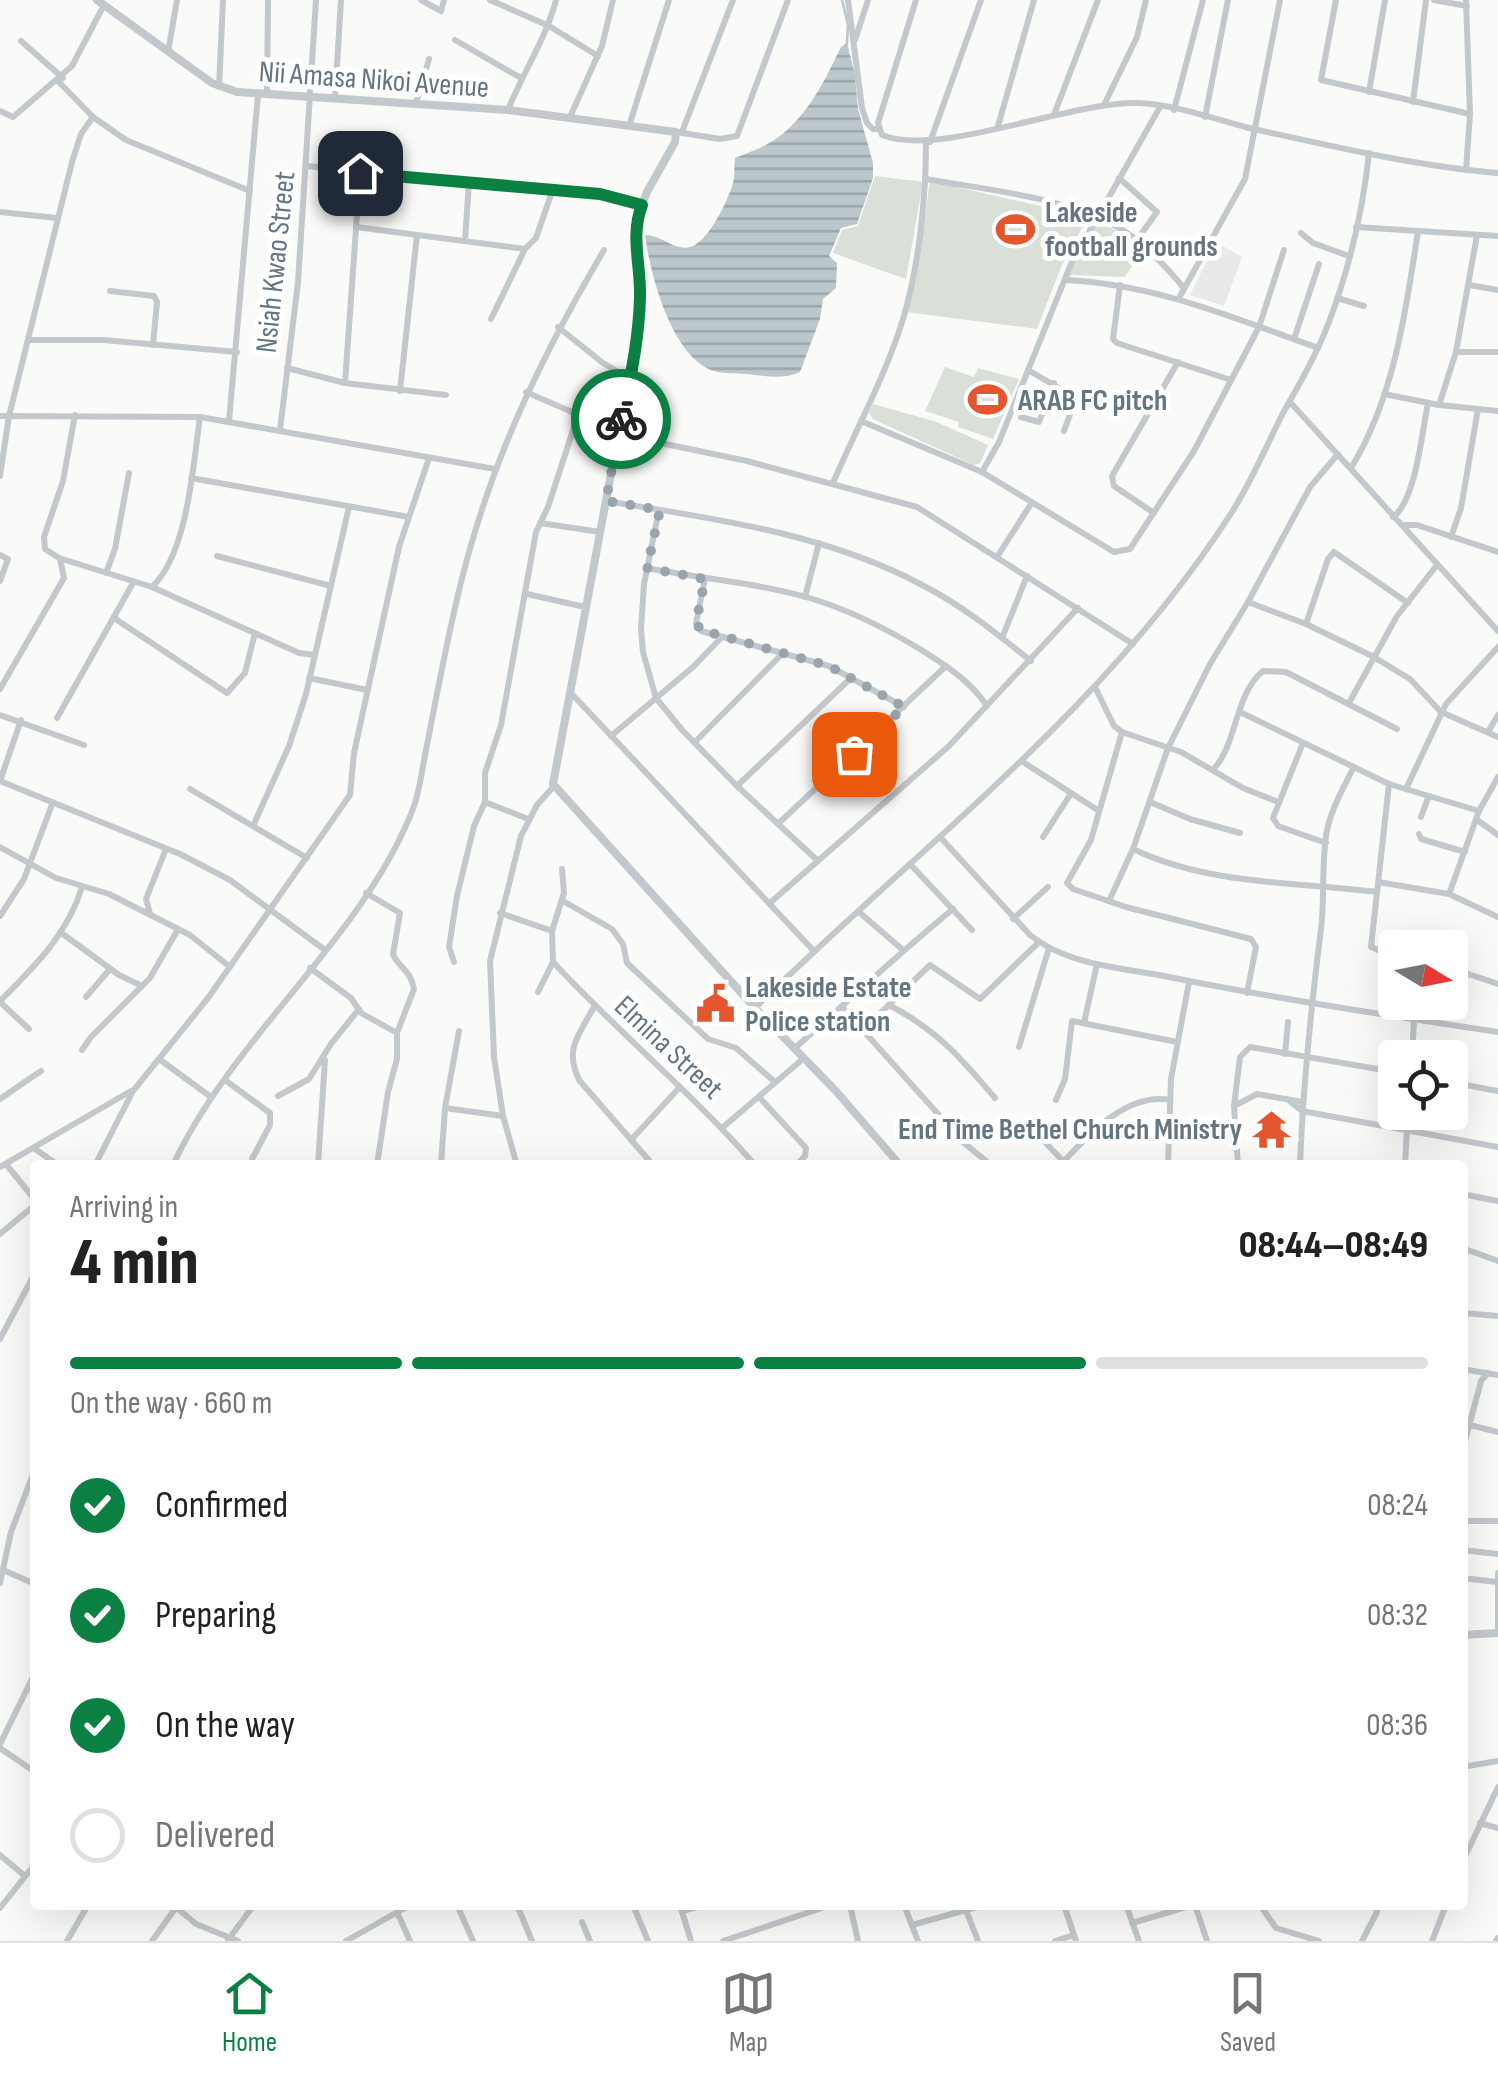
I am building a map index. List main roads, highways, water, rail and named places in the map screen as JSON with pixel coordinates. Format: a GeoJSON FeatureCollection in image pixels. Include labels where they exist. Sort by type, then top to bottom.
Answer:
{"type":"FeatureCollection","features":[{"type":"Feature","properties":{"kind":"waterway"},"geometry":{"type":"LineString","coordinates":[[842,0],[848,25],[847,43]]}},
{"type":"Feature","properties":{"kind":"place","name":"Lakeside football grounds"},"geometry":{"type":"Point","coordinates":[1015,229]}},
{"type":"Feature","properties":{"kind":"place","name":"ARAB FC pitch"},"geometry":{"type":"Point","coordinates":[988,400]}},
{"type":"Feature","properties":{"kind":"place","name":"Lakeside Estate Police station"},"geometry":{"type":"Point","coordinates":[715,1004]}},
{"type":"Feature","properties":{"kind":"place","name":"End Time Bethel Church Ministry"},"geometry":{"type":"Point","coordinates":[1272,1129]}}]}
